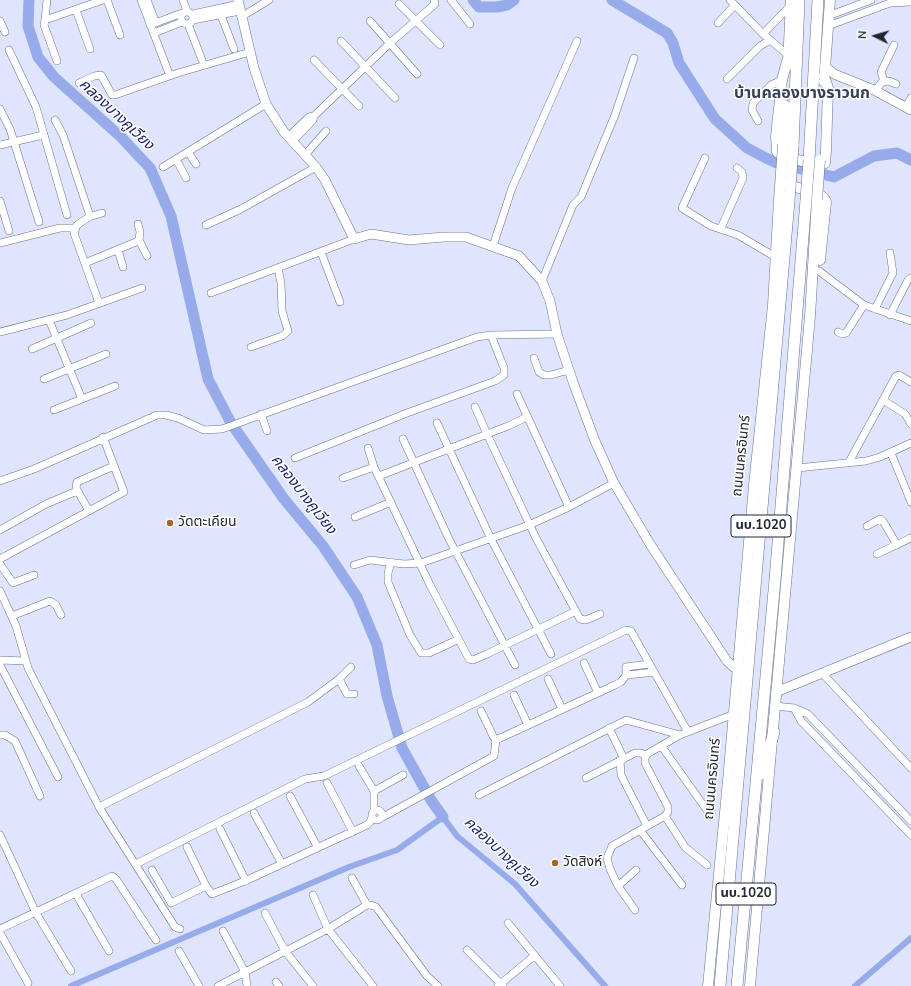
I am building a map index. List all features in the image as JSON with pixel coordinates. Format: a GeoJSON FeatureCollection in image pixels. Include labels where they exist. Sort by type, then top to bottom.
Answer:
{"type":"FeatureCollection","features":[{"type":"Feature","properties":{"kind":"main road","name":"นบ.1020"},"geometry":{"type":"LineString","coordinates":[[815,160],[818,0]]}},
{"type":"Feature","properties":{"kind":"main road","name":"นบ.1020"},"geometry":{"type":"LineString","coordinates":[[737,986],[811,199],[825,71],[830,0]]}},
{"type":"Feature","properties":{"kind":"main road","name":"ถนนนครอินทร์"},"geometry":{"type":"LineString","coordinates":[[788,146],[788,57],[793,2]]}},
{"type":"Feature","properties":{"kind":"main road","name":"ถนนนครอินทร์"},"geometry":{"type":"LineString","coordinates":[[720,986],[784,201],[788,146],[793,2]]}},
{"type":"Feature","properties":{"kind":"main road"},"geometry":{"type":"LineString","coordinates":[[788,57],[782,80],[776,136],[777,152],[780,155],[819,166],[824,162],[826,151],[828,88],[825,71]]}},
{"type":"Feature","properties":{"kind":"main road"},"geometry":{"type":"LineString","coordinates":[[773,305],[772,255],[776,186],[784,183],[819,194],[826,202],[818,271],[810,316]]}},
{"type":"Feature","properties":{"kind":"main road","name":"นบ.1020"},"geometry":{"type":"LineString","coordinates":[[750,986],[774,732],[776,692],[810,316],[811,199]]}},
{"type":"Feature","properties":{"kind":"main road","name":"ถนนนครอินทร์"},"geometry":{"type":"LineString","coordinates":[[708,986],[754,485],[784,201]]}},
{"type":"Feature","properties":{"kind":"main road"},"geometry":{"type":"LineString","coordinates":[[754,802],[774,732]]}},
{"type":"Feature","properties":{"kind":"main road"},"geometry":{"type":"LineString","coordinates":[[727,792],[732,852]]}},
{"type":"Feature","properties":{"kind":"street"},"geometry":{"type":"LineString","coordinates":[[47,0],[44,25],[57,61]]}},
{"type":"Feature","properties":{"kind":"street"},"geometry":{"type":"LineString","coordinates":[[45,20],[76,10],[84,3],[103,0]]}},
{"type":"Feature","properties":{"kind":"street"},"geometry":{"type":"LineString","coordinates":[[107,0],[120,36]]}},
{"type":"Feature","properties":{"kind":"street"},"geometry":{"type":"LineString","coordinates":[[141,0],[153,24]]}},
{"type":"Feature","properties":{"kind":"street"},"geometry":{"type":"LineString","coordinates":[[147,0],[154,33],[168,71]]}},
{"type":"Feature","properties":{"kind":"street"},"geometry":{"type":"LineString","coordinates":[[183,0],[202,60]]}},
{"type":"Feature","properties":{"kind":"street"},"geometry":{"type":"LineString","coordinates":[[153,24],[240,8],[268,0]]}},
{"type":"Feature","properties":{"kind":"street"},"geometry":{"type":"LineString","coordinates":[[451,0],[470,24]]}},
{"type":"Feature","properties":{"kind":"street"},"geometry":{"type":"LineString","coordinates":[[828,21],[871,0]]}},
{"type":"Feature","properties":{"kind":"street"},"geometry":{"type":"LineString","coordinates":[[290,139],[309,117],[314,116],[365,66],[436,1]]}},
{"type":"Feature","properties":{"kind":"street"},"geometry":{"type":"LineString","coordinates":[[718,23],[732,2],[788,57]]}},
{"type":"Feature","properties":{"kind":"street"},"geometry":{"type":"LineString","coordinates":[[763,34],[793,2]]}},
{"type":"Feature","properties":{"kind":"street"},"geometry":{"type":"LineString","coordinates":[[828,21],[880,3],[911,2]]}},
{"type":"Feature","properties":{"kind":"street"},"geometry":{"type":"LineString","coordinates":[[399,4],[440,45]]}},
{"type":"Feature","properties":{"kind":"street"},"geometry":{"type":"LineString","coordinates":[[240,8],[250,52],[266,104],[290,139],[316,167],[334,196],[354,240]]}},
{"type":"Feature","properties":{"kind":"street"},"geometry":{"type":"LineString","coordinates":[[76,10],[90,49]]}},
{"type":"Feature","properties":{"kind":"street"},"geometry":{"type":"LineString","coordinates":[[220,11],[234,48]]}},
{"type":"Feature","properties":{"kind":"street"},"geometry":{"type":"LineString","coordinates":[[154,33],[188,17]]}},
{"type":"Feature","properties":{"kind":"street"},"geometry":{"type":"LineString","coordinates":[[0,21],[5,32]]}},
{"type":"Feature","properties":{"kind":"street"},"geometry":{"type":"LineString","coordinates":[[370,21],[417,74]]}},
{"type":"Feature","properties":{"kind":"street"},"geometry":{"type":"LineString","coordinates":[[727,79],[760,46],[770,40]]}},
{"type":"Feature","properties":{"kind":"street"},"geometry":{"type":"LineString","coordinates":[[341,41],[396,98]]}},
{"type":"Feature","properties":{"kind":"street"},"geometry":{"type":"LineString","coordinates":[[493,246],[512,188],[577,41]]}},
{"type":"Feature","properties":{"kind":"street"},"geometry":{"type":"LineString","coordinates":[[884,81],[882,72],[894,45]]}},
{"type":"Feature","properties":{"kind":"street"},"geometry":{"type":"LineString","coordinates":[[9,50],[36,107],[67,216]]}},
{"type":"Feature","properties":{"kind":"street"},"geometry":{"type":"LineString","coordinates":[[79,83],[94,76],[101,76],[112,95],[115,95],[178,73],[250,52]]}},
{"type":"Feature","properties":{"kind":"street"},"geometry":{"type":"LineString","coordinates":[[542,281],[573,206],[581,197],[615,115],[634,58]]}},
{"type":"Feature","properties":{"kind":"street"},"geometry":{"type":"LineString","coordinates":[[314,60],[359,106]]}},
{"type":"Feature","properties":{"kind":"street"},"geometry":{"type":"LineString","coordinates":[[825,71],[875,91],[908,109],[911,98]]}},
{"type":"Feature","properties":{"kind":"street"},"geometry":{"type":"LineString","coordinates":[[758,121],[752,110],[753,103],[771,85],[782,80]]}},
{"type":"Feature","properties":{"kind":"street"},"geometry":{"type":"LineString","coordinates":[[875,91],[884,81]]}},
{"type":"Feature","properties":{"kind":"street"},"geometry":{"type":"LineString","coordinates":[[884,81],[896,84]]}},
{"type":"Feature","properties":{"kind":"street"},"geometry":{"type":"LineString","coordinates":[[163,167],[266,104]]}},
{"type":"Feature","properties":{"kind":"street"},"geometry":{"type":"LineString","coordinates":[[0,109],[10,129],[39,222]]}},
{"type":"Feature","properties":{"kind":"street"},"geometry":{"type":"LineString","coordinates":[[55,120],[63,134],[89,217]]}},
{"type":"Feature","properties":{"kind":"street"},"geometry":{"type":"LineString","coordinates":[[305,155],[326,132]]}},
{"type":"Feature","properties":{"kind":"street"},"geometry":{"type":"LineString","coordinates":[[0,145],[43,135]]}},
{"type":"Feature","properties":{"kind":"street"},"geometry":{"type":"LineString","coordinates":[[188,152],[196,164]]}},
{"type":"Feature","properties":{"kind":"street"},"geometry":{"type":"LineString","coordinates":[[705,158],[682,208],[711,226],[721,228],[738,235],[772,255]]}},
{"type":"Feature","properties":{"kind":"street"},"geometry":{"type":"LineString","coordinates":[[176,159],[186,178]]}},
{"type":"Feature","properties":{"kind":"street"},"geometry":{"type":"LineString","coordinates":[[206,224],[241,209],[316,167]]}},
{"type":"Feature","properties":{"kind":"street"},"geometry":{"type":"LineString","coordinates":[[721,228],[743,178],[742,172],[737,168]]}},
{"type":"Feature","properties":{"kind":"street"},"geometry":{"type":"LineString","coordinates":[[0,201],[9,231]]}},
{"type":"Feature","properties":{"kind":"street"},"geometry":{"type":"LineString","coordinates":[[0,243],[60,228],[75,228],[89,217],[102,214]]}},
{"type":"Feature","properties":{"kind":"street"},"geometry":{"type":"LineString","coordinates":[[138,224],[140,232],[139,240],[147,256]]}},
{"type":"Feature","properties":{"kind":"street"},"geometry":{"type":"LineString","coordinates":[[75,228],[74,233],[99,303]]}},
{"type":"Feature","properties":{"kind":"street"},"geometry":{"type":"LineString","coordinates":[[211,293],[371,234],[409,240],[461,237],[493,246],[519,256],[542,281],[554,314],[556,334],[595,441],[614,483],[634,518],[727,661],[738,671]]}},
{"type":"Feature","properties":{"kind":"street"},"geometry":{"type":"LineString","coordinates":[[85,263],[130,246],[139,240]]}},
{"type":"Feature","properties":{"kind":"street"},"geometry":{"type":"LineString","coordinates":[[118,250],[123,267]]}},
{"type":"Feature","properties":{"kind":"street"},"geometry":{"type":"LineString","coordinates":[[322,252],[340,302]]}},
{"type":"Feature","properties":{"kind":"street"},"geometry":{"type":"LineString","coordinates":[[875,309],[893,273],[890,253]]}},
{"type":"Feature","properties":{"kind":"street"},"geometry":{"type":"LineString","coordinates":[[251,347],[282,336],[288,331],[282,311],[281,282],[278,268]]}},
{"type":"Feature","properties":{"kind":"street"},"geometry":{"type":"LineString","coordinates":[[818,271],[864,305],[911,321]]}},
{"type":"Feature","properties":{"kind":"street"},"geometry":{"type":"LineString","coordinates":[[890,315],[911,278]]}},
{"type":"Feature","properties":{"kind":"street"},"geometry":{"type":"LineString","coordinates":[[0,332],[67,316],[142,288]]}},
{"type":"Feature","properties":{"kind":"street"},"geometry":{"type":"LineString","coordinates":[[838,332],[842,334],[846,333],[864,305]]}},
{"type":"Feature","properties":{"kind":"street"},"geometry":{"type":"LineString","coordinates":[[49,320],[82,400]]}},
{"type":"Feature","properties":{"kind":"street"},"geometry":{"type":"LineString","coordinates":[[32,349],[91,323]]}},
{"type":"Feature","properties":{"kind":"street"},"geometry":{"type":"LineString","coordinates":[[0,481],[34,469],[103,437],[157,415],[166,415],[178,418],[204,430],[222,429],[477,337],[490,335],[556,334]]}},
{"type":"Feature","properties":{"kind":"street"},"geometry":{"type":"LineString","coordinates":[[295,458],[500,377],[504,372],[490,335]]}},
{"type":"Feature","properties":{"kind":"street"},"geometry":{"type":"LineString","coordinates":[[44,379],[106,354]]}},
{"type":"Feature","properties":{"kind":"street"},"geometry":{"type":"LineString","coordinates":[[534,358],[539,372],[544,375],[551,375],[569,370]]}},
{"type":"Feature","properties":{"kind":"street"},"geometry":{"type":"LineString","coordinates":[[849,462],[896,376],[899,375],[911,382]]}},
{"type":"Feature","properties":{"kind":"street"},"geometry":{"type":"LineString","coordinates":[[54,410],[115,386]]}},
{"type":"Feature","properties":{"kind":"street"},"geometry":{"type":"LineString","coordinates":[[516,394],[569,507]]}},
{"type":"Feature","properties":{"kind":"street"},"geometry":{"type":"LineString","coordinates":[[883,400],[905,414],[911,424]]}},
{"type":"Feature","properties":{"kind":"street"},"geometry":{"type":"LineString","coordinates":[[476,407],[486,434],[530,525],[580,619],[583,620],[600,614]]}},
{"type":"Feature","properties":{"kind":"street"},"geometry":{"type":"LineString","coordinates":[[261,414],[267,431]]}},
{"type":"Feature","properties":{"kind":"street"},"geometry":{"type":"LineString","coordinates":[[379,476],[527,417]]}},
{"type":"Feature","properties":{"kind":"street"},"geometry":{"type":"LineString","coordinates":[[437,423],[491,539],[539,628],[551,654]]}},
{"type":"Feature","properties":{"kind":"street"},"geometry":{"type":"LineString","coordinates":[[0,559],[124,492],[103,437]]}},
{"type":"Feature","properties":{"kind":"street"},"geometry":{"type":"LineString","coordinates":[[403,439],[456,552],[515,665]]}},
{"type":"Feature","properties":{"kind":"street"},"geometry":{"type":"LineString","coordinates":[[797,468],[866,461],[891,453],[911,443]]}},
{"type":"Feature","properties":{"kind":"street"},"geometry":{"type":"LineString","coordinates":[[368,448],[374,467],[457,640],[468,659],[474,660],[576,611]]}},
{"type":"Feature","properties":{"kind":"street"},"geometry":{"type":"LineString","coordinates":[[891,453],[911,502]]}},
{"type":"Feature","properties":{"kind":"street"},"geometry":{"type":"LineString","coordinates":[[89,511],[78,491],[76,485],[77,482],[114,466]]}},
{"type":"Feature","properties":{"kind":"street"},"geometry":{"type":"LineString","coordinates":[[344,478],[374,467]]}},
{"type":"Feature","properties":{"kind":"street"},"geometry":{"type":"LineString","coordinates":[[354,565],[370,560],[404,564],[420,563],[456,552],[530,525],[569,507],[614,483]]}},
{"type":"Feature","properties":{"kind":"street"},"geometry":{"type":"LineString","coordinates":[[0,530],[46,504],[78,491]]}},
{"type":"Feature","properties":{"kind":"street"},"geometry":{"type":"LineString","coordinates":[[355,517],[391,502]]}},
{"type":"Feature","properties":{"kind":"street"},"geometry":{"type":"LineString","coordinates":[[867,526],[880,519],[883,521],[897,545]]}},
{"type":"Feature","properties":{"kind":"street"},"geometry":{"type":"LineString","coordinates":[[877,554],[911,538]]}},
{"type":"Feature","properties":{"kind":"street"},"geometry":{"type":"LineString","coordinates":[[391,562],[388,573],[388,582],[410,635],[420,653],[429,653],[457,640]]}},
{"type":"Feature","properties":{"kind":"street"},"geometry":{"type":"LineString","coordinates":[[0,564],[13,583],[34,575]]}},
{"type":"Feature","properties":{"kind":"street"},"geometry":{"type":"LineString","coordinates":[[0,591],[12,616],[25,661],[100,807],[175,927],[180,929]]}},
{"type":"Feature","properties":{"kind":"street"},"geometry":{"type":"LineString","coordinates":[[12,616],[50,601],[56,605],[60,615]]}},
{"type":"Feature","properties":{"kind":"street"},"geometry":{"type":"LineString","coordinates":[[136,864],[306,779],[324,776],[626,630],[631,631],[688,732]]}},
{"type":"Feature","properties":{"kind":"street"},"geometry":{"type":"LineString","coordinates":[[776,692],[911,637]]}},
{"type":"Feature","properties":{"kind":"street"},"geometry":{"type":"LineString","coordinates":[[0,660],[25,661]]}},
{"type":"Feature","properties":{"kind":"street"},"geometry":{"type":"LineString","coordinates":[[584,663],[598,693]]}},
{"type":"Feature","properties":{"kind":"street"},"geometry":{"type":"LineString","coordinates":[[496,740],[621,682],[627,674],[626,667],[649,664]]}},
{"type":"Feature","properties":{"kind":"street"},"geometry":{"type":"LineString","coordinates":[[0,666],[58,777]]}},
{"type":"Feature","properties":{"kind":"street"},"geometry":{"type":"LineString","coordinates":[[100,807],[308,702],[339,679],[351,667]]}},
{"type":"Feature","properties":{"kind":"street"},"geometry":{"type":"LineString","coordinates":[[627,674],[654,672]]}},
{"type":"Feature","properties":{"kind":"street"},"geometry":{"type":"LineString","coordinates":[[823,674],[911,768]]}},
{"type":"Feature","properties":{"kind":"street"},"geometry":{"type":"LineString","coordinates":[[339,679],[347,694],[354,694]]}},
{"type":"Feature","properties":{"kind":"street"},"geometry":{"type":"LineString","coordinates":[[548,679],[562,709]]}},
{"type":"Feature","properties":{"kind":"street"},"geometry":{"type":"LineString","coordinates":[[514,695],[528,725]]}},
{"type":"Feature","properties":{"kind":"street"},"geometry":{"type":"LineString","coordinates":[[775,706],[794,708],[808,714],[909,818],[899,823]]}},
{"type":"Feature","properties":{"kind":"street"},"geometry":{"type":"LineString","coordinates":[[794,708],[801,721],[835,758],[911,835]]}},
{"type":"Feature","properties":{"kind":"street"},"geometry":{"type":"LineString","coordinates":[[373,814],[376,820],[381,818],[494,756],[496,740],[481,711]]}},
{"type":"Feature","properties":{"kind":"street"},"geometry":{"type":"LineString","coordinates":[[635,910],[618,886],[610,870],[607,858],[612,846],[664,816],[668,808],[644,763],[646,756],[680,735],[734,714]]}},
{"type":"Feature","properties":{"kind":"street"},"geometry":{"type":"LineString","coordinates":[[479,795],[627,720],[680,735]]}},
{"type":"Feature","properties":{"kind":"street"},"geometry":{"type":"LineString","coordinates":[[609,728],[622,760],[621,775],[647,826]]}},
{"type":"Feature","properties":{"kind":"street"},"geometry":{"type":"LineString","coordinates":[[813,734],[821,728]]}},
{"type":"Feature","properties":{"kind":"street"},"geometry":{"type":"LineString","coordinates":[[0,735],[5,735],[15,741],[40,796]]}},
{"type":"Feature","properties":{"kind":"street"},"geometry":{"type":"LineString","coordinates":[[662,747],[709,813]]}},
{"type":"Feature","properties":{"kind":"street"},"geometry":{"type":"LineString","coordinates":[[835,758],[843,751]]}},
{"type":"Feature","properties":{"kind":"street"},"geometry":{"type":"LineString","coordinates":[[586,778],[637,752],[646,756]]}},
{"type":"Feature","properties":{"kind":"street"},"geometry":{"type":"LineString","coordinates":[[187,847],[206,886],[212,894],[246,881],[353,832],[370,822],[373,814],[374,791],[359,766]]}},
{"type":"Feature","properties":{"kind":"street"},"geometry":{"type":"LineString","coordinates":[[374,791],[403,775]]}},
{"type":"Feature","properties":{"kind":"street"},"geometry":{"type":"LineString","coordinates":[[327,783],[353,832]]}},
{"type":"Feature","properties":{"kind":"street"},"geometry":{"type":"LineString","coordinates":[[290,796],[318,848]]}},
{"type":"Feature","properties":{"kind":"street"},"geometry":{"type":"LineString","coordinates":[[254,813],[282,864]]}},
{"type":"Feature","properties":{"kind":"street"},"geometry":{"type":"LineString","coordinates":[[664,816],[684,846],[707,865]]}},
{"type":"Feature","properties":{"kind":"street"},"geometry":{"type":"LineString","coordinates":[[220,829],[246,881]]}},
{"type":"Feature","properties":{"kind":"street"},"geometry":{"type":"LineString","coordinates":[[640,830],[682,885]]}},
{"type":"Feature","properties":{"kind":"street"},"geometry":{"type":"LineString","coordinates":[[0,835],[36,913],[71,971]]}},
{"type":"Feature","properties":{"kind":"street"},"geometry":{"type":"LineString","coordinates":[[152,870],[171,903],[206,886]]}},
{"type":"Feature","properties":{"kind":"street"},"geometry":{"type":"LineString","coordinates":[[618,886],[636,870]]}},
{"type":"Feature","properties":{"kind":"street"},"geometry":{"type":"LineString","coordinates":[[0,929],[76,894],[110,876],[114,876],[156,940]]}},
{"type":"Feature","properties":{"kind":"street"},"geometry":{"type":"LineString","coordinates":[[352,878],[367,905]]}},
{"type":"Feature","properties":{"kind":"street"},"geometry":{"type":"LineString","coordinates":[[76,894],[109,951]]}},
{"type":"Feature","properties":{"kind":"street"},"geometry":{"type":"LineString","coordinates":[[313,895],[328,929],[373,986]]}},
{"type":"Feature","properties":{"kind":"street"},"geometry":{"type":"LineString","coordinates":[[218,986],[328,929],[367,905],[376,907],[427,976],[438,986]]}},
{"type":"Feature","properties":{"kind":"street"},"geometry":{"type":"LineString","coordinates":[[265,913],[285,951],[313,986]]}},
{"type":"Feature","properties":{"kind":"street"},"geometry":{"type":"LineString","coordinates":[[508,923],[560,986]]}},
{"type":"Feature","properties":{"kind":"street"},"geometry":{"type":"LineString","coordinates":[[223,931],[245,972],[247,986]]}},
{"type":"Feature","properties":{"kind":"street"},"geometry":{"type":"LineString","coordinates":[[0,933],[28,982]]}},
{"type":"Feature","properties":{"kind":"street"},"geometry":{"type":"LineString","coordinates":[[467,950],[501,985],[534,956]]}},
{"type":"Feature","properties":{"kind":"street"},"geometry":{"type":"LineString","coordinates":[[179,951],[199,986]]}},
{"type":"Feature","properties":{"kind":"waterway","name":"คลองบางคูเวียง"},"geometry":{"type":"LineString","coordinates":[[29,0],[28,26],[38,57],[54,77],[121,137],[150,168],[171,216],[208,379],[231,423],[284,499],[323,546],[357,597],[377,645],[387,696],[402,748],[431,800],[443,817]]}},
{"type":"Feature","properties":{"kind":"waterway"},"geometry":{"type":"LineString","coordinates":[[473,0],[479,7],[497,7],[507,5],[514,0]]}},
{"type":"Feature","properties":{"kind":"waterway"},"geometry":{"type":"LineString","coordinates":[[612,0],[667,33],[673,43],[679,63],[715,119],[747,148],[777,163],[834,177],[874,156],[897,153],[911,160]]}},
{"type":"Feature","properties":{"kind":"waterway"},"geometry":{"type":"LineString","coordinates":[[71,986],[349,867],[397,850],[443,817],[457,836],[515,884],[605,986]]}},
{"type":"Feature","properties":{"kind":"waterway"},"geometry":{"type":"LineString","coordinates":[[855,986],[911,938]]}},
{"type":"Feature","properties":{"kind":"place","name":"วัดตะเคียน"},"geometry":{"type":"Point","coordinates":[170,523]}},
{"type":"Feature","properties":{"kind":"place","name":"วัดสิงห์"},"geometry":{"type":"Point","coordinates":[555,863]}},
{"type":"Feature","properties":{"kind":"district","name":"บ้านคลองบางราวนก"},"geometry":{"type":"Point","coordinates":[802,94]}}]}
